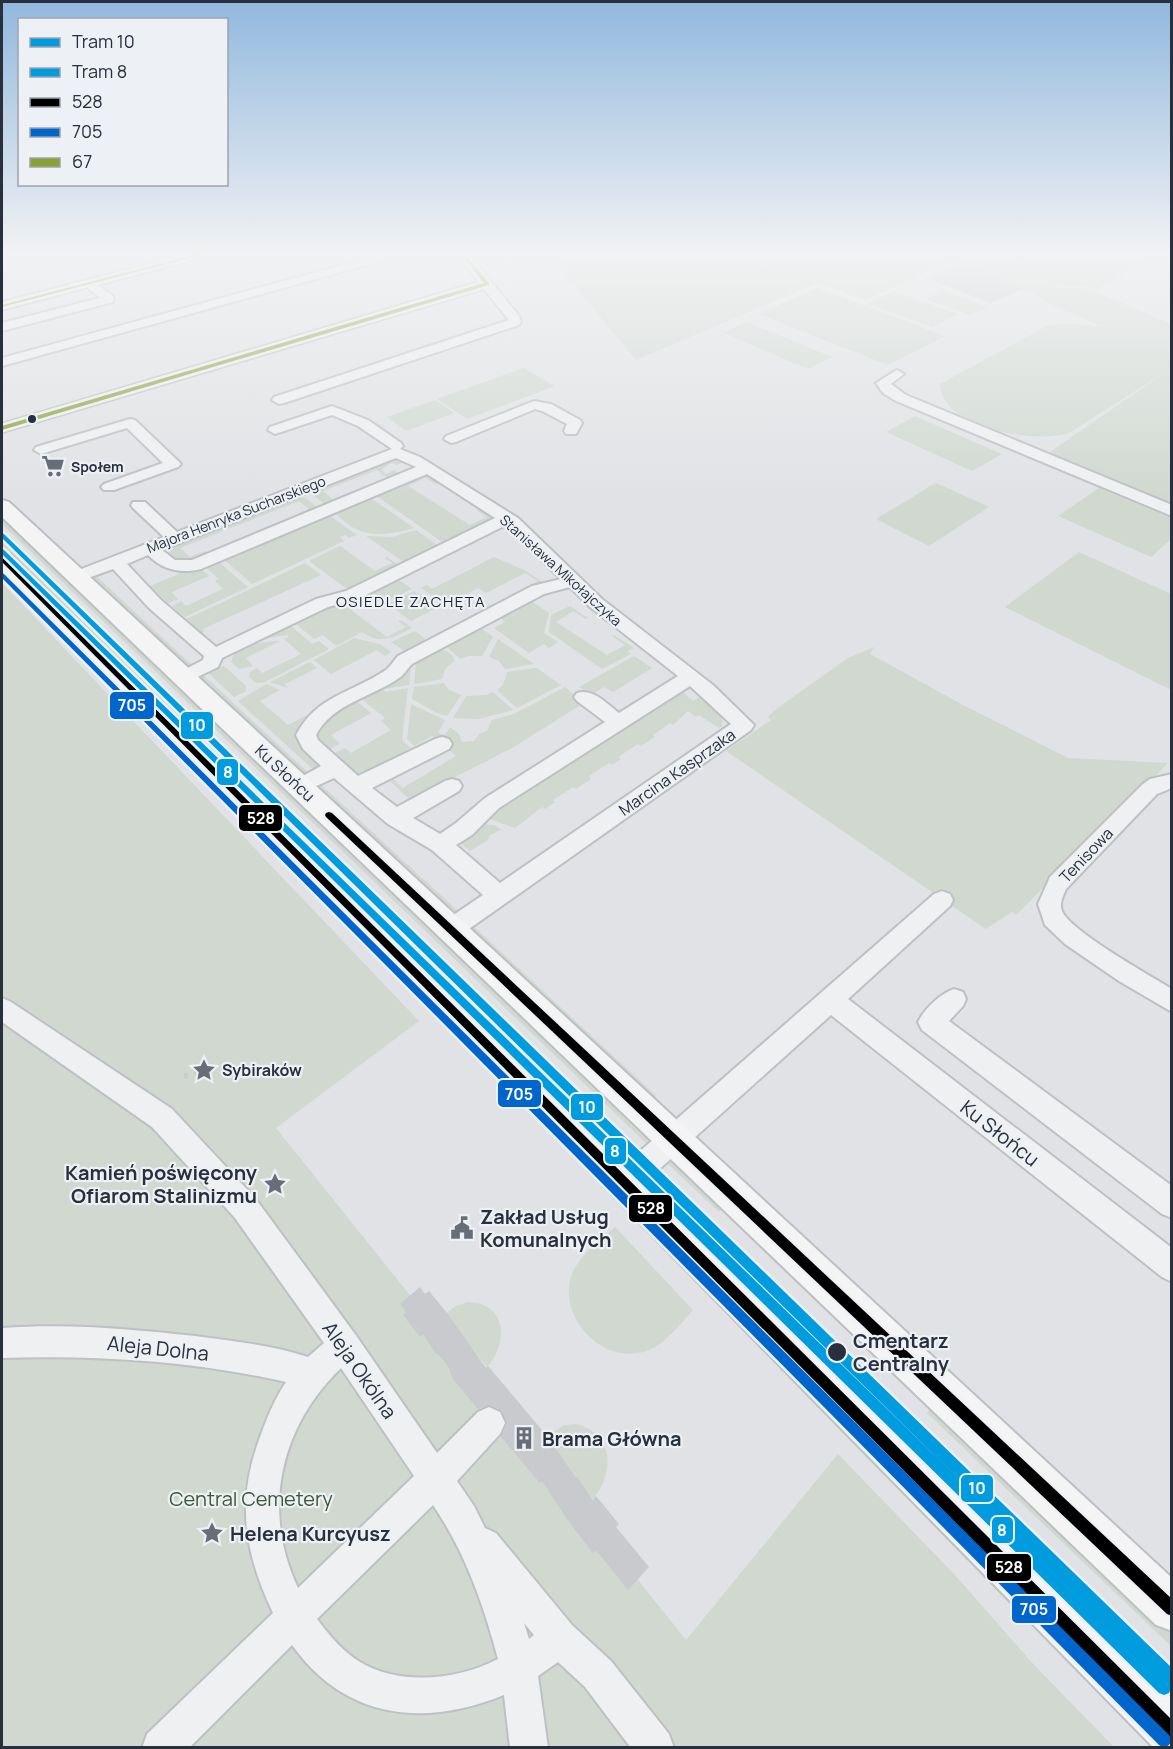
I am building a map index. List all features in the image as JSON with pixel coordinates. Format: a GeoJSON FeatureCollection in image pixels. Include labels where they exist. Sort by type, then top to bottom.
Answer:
{"type":"FeatureCollection","features":[{"type":"Feature","properties":{"kind":"main road","name":"Ku Słońcu"},"geometry":{"type":"LineString","coordinates":[[2,506],[1172,1609]]}},
{"type":"Feature","properties":{"kind":"main road"},"geometry":{"type":"LineString","coordinates":[[2,559],[1172,1732]]}},
{"type":"Feature","properties":{"kind":"street"},"geometry":{"type":"LineString","coordinates":[[2,362],[105,334]]}},
{"type":"Feature","properties":{"kind":"street"},"geometry":{"type":"LineString","coordinates":[[2,428],[319,334]]}},
{"type":"Feature","properties":{"kind":"street"},"geometry":{"type":"LineString","coordinates":[[279,400],[480,334]]}},
{"type":"Feature","properties":{"kind":"street"},"geometry":{"type":"LineString","coordinates":[[897,374],[883,383],[888,390],[901,398],[1172,511]]}},
{"type":"Feature","properties":{"kind":"street"},"geometry":{"type":"LineString","coordinates":[[77,405],[101,431]]}},
{"type":"Feature","properties":{"kind":"street"},"geometry":{"type":"LineString","coordinates":[[451,439],[534,405],[546,407],[575,423],[571,431]]}},
{"type":"Feature","properties":{"kind":"street","name":"Stanisława Mikołajczyka"},"geometry":{"type":"LineString","coordinates":[[275,430],[332,410],[363,423],[396,449],[507,518],[624,626],[690,676]]}},
{"type":"Feature","properties":{"kind":"street"},"geometry":{"type":"LineString","coordinates":[[41,450],[130,423],[173,464],[109,487]]}},
{"type":"Feature","properties":{"kind":"street","name":"Majora Henryka Sucharskiego"},"geometry":{"type":"LineString","coordinates":[[77,577],[299,490],[396,449]]}},
{"type":"Feature","properties":{"kind":"street"},"geometry":{"type":"LineString","coordinates":[[150,547],[166,564],[195,565],[428,468]]}},
{"type":"Feature","properties":{"kind":"street"},"geometry":{"type":"LineString","coordinates":[[299,490],[327,511]]}},
{"type":"Feature","properties":{"kind":"street"},"geometry":{"type":"LineString","coordinates":[[139,505],[174,538]]}},
{"type":"Feature","properties":{"kind":"street"},"geometry":{"type":"LineString","coordinates":[[201,644],[352,595],[507,518]]}},
{"type":"Feature","properties":{"kind":"street"},"geometry":{"type":"LineString","coordinates":[[115,561],[140,588],[201,644],[211,663],[183,678]]}},
{"type":"Feature","properties":{"kind":"street"},"geometry":{"type":"LineString","coordinates":[[499,895],[440,844],[396,818],[356,787],[307,739],[307,730],[321,714],[393,673],[401,663],[412,656],[538,590],[573,581]]}},
{"type":"Feature","properties":{"kind":"street"},"geometry":{"type":"LineString","coordinates":[[201,644],[255,619]]}},
{"type":"Feature","properties":{"kind":"street"},"geometry":{"type":"LineString","coordinates":[[440,844],[464,830],[492,803],[690,676]]}},
{"type":"Feature","properties":{"kind":"street","name":"Marcina Kasprzaka"},"geometry":{"type":"LineString","coordinates":[[451,929],[744,725],[690,676]]}},
{"type":"Feature","properties":{"kind":"street"},"geometry":{"type":"LineString","coordinates":[[583,703],[618,722]]}},
{"type":"Feature","properties":{"kind":"street"},"geometry":{"type":"LineString","coordinates":[[356,787],[381,772],[400,766],[442,744]]}},
{"type":"Feature","properties":{"kind":"street"},"geometry":{"type":"LineString","coordinates":[[300,787],[335,768]]}},
{"type":"Feature","properties":{"kind":"street","name":"Tenisowa"},"geometry":{"type":"LineString","coordinates":[[1172,781],[1164,781],[1150,789],[1066,874],[1053,891],[1050,908],[1058,925],[1074,938],[1172,1002]]}},
{"type":"Feature","properties":{"kind":"street"},"geometry":{"type":"LineString","coordinates":[[396,818],[452,786]]}},
{"type":"Feature","properties":{"kind":"street"},"geometry":{"type":"LineString","coordinates":[[625,1182],[942,900]]}},
{"type":"Feature","properties":{"kind":"street","name":"Ku Słońcu"},"geometry":{"type":"LineString","coordinates":[[829,999],[1172,1267]]}},
{"type":"Feature","properties":{"kind":"street"},"geometry":{"type":"LineString","coordinates":[[954,999],[931,1023],[1172,1204]]}},
{"type":"Feature","properties":{"kind":"street","name":"Aleja Okólna"},"geometry":{"type":"LineString","coordinates":[[2,1010],[162,1118],[245,1208],[344,1345],[462,1518]]}},
{"type":"Feature","properties":{"kind":"street","name":"Aleja Dolna"},"geometry":{"type":"LineString","coordinates":[[2,1342],[90,1341],[135,1344],[267,1362],[313,1375]]}},
{"type":"Feature","properties":{"kind":"street"},"geometry":{"type":"LineString","coordinates":[[344,1345],[313,1375],[290,1406],[268,1459],[263,1487],[261,1521],[271,1569],[295,1618],[309,1640],[345,1674],[388,1691],[431,1697],[483,1685],[519,1669],[559,1638]]}},
{"type":"Feature","properties":{"kind":"street"},"geometry":{"type":"LineString","coordinates":[[161,1748],[295,1618],[489,1423]]}},
{"type":"Feature","properties":{"kind":"street"},"geometry":{"type":"LineString","coordinates":[[462,1518],[559,1638],[598,1674],[655,1748]]}},
{"type":"Feature","properties":{"kind":"street"},"geometry":{"type":"LineString","coordinates":[[462,1518],[486,1566],[504,1616],[519,1669],[529,1748]]}},
{"type":"Feature","properties":{"kind":"green space"},"geometry":{"type":"Polygon","coordinates":[[[614,334],[698,334],[636,360],[614,334]]]}},
{"type":"Feature","properties":{"kind":"green space"},"geometry":{"type":"Polygon","coordinates":[[[724,334],[775,334],[832,357],[808,369],[724,334]]]}},
{"type":"Feature","properties":{"kind":"green space"},"geometry":{"type":"Polygon","coordinates":[[[809,334],[939,334],[945,336],[888,365],[809,334]]]}},
{"type":"Feature","properties":{"kind":"green space"},"geometry":{"type":"Polygon","coordinates":[[[1033,334],[1171,334],[1171,506],[1047,454],[1170,369],[1069,433],[1054,436],[1014,434],[993,430],[973,422],[956,412],[945,399],[940,384],[1033,334]]]}},
{"type":"Feature","properties":{"kind":"green space"},"geometry":{"type":"Polygon","coordinates":[[[523,368],[555,386],[467,419],[437,399],[523,368]]]}},
{"type":"Feature","properties":{"kind":"green space"},"geometry":{"type":"Polygon","coordinates":[[[435,400],[454,413],[406,431],[387,417],[435,400]]]}},
{"type":"Feature","properties":{"kind":"green space"},"geometry":{"type":"Polygon","coordinates":[[[915,416],[1002,454],[972,471],[886,432],[915,416]]]}},
{"type":"Feature","properties":{"kind":"green space"},"geometry":{"type":"Polygon","coordinates":[[[386,461],[405,462],[396,465],[391,463],[381,470],[386,474],[394,470],[403,477],[380,487],[374,483],[387,478],[377,470],[323,491],[333,500],[346,494],[352,499],[327,506],[312,494],[313,490],[386,461]]]}},
{"type":"Feature","properties":{"kind":"green space"},"geometry":{"type":"Polygon","coordinates":[[[423,473],[439,483],[436,484],[425,478],[408,486],[470,525],[487,517],[477,510],[479,509],[496,519],[445,544],[376,494],[423,473]]]}},
{"type":"Feature","properties":{"kind":"green space"},"geometry":{"type":"Polygon","coordinates":[[[936,483],[989,507],[929,546],[876,519],[936,483]]]}},
{"type":"Feature","properties":{"kind":"green space"},"geometry":{"type":"Polygon","coordinates":[[[1099,488],[1171,518],[1171,539],[1151,557],[1058,516],[1099,488]]]}},
{"type":"Feature","properties":{"kind":"green space"},"geometry":{"type":"Polygon","coordinates":[[[295,497],[306,498],[319,509],[301,520],[295,515],[309,509],[299,501],[180,548],[190,557],[205,551],[211,556],[196,562],[173,561],[162,549],[295,497]]]}},
{"type":"Feature","properties":{"kind":"green space"},"geometry":{"type":"Polygon","coordinates":[[[368,498],[414,528],[371,534],[353,527],[335,512],[368,498]]]}},
{"type":"Feature","properties":{"kind":"green space"},"geometry":{"type":"Polygon","coordinates":[[[2,513],[653,1139],[650,1147],[2,524],[2,513]]]}},
{"type":"Feature","properties":{"kind":"green space"},"geometry":{"type":"Polygon","coordinates":[[[324,515],[330,516],[357,535],[349,538],[345,535],[340,537],[344,541],[252,584],[221,557],[302,524],[305,526],[309,524],[306,522],[324,515]]]}},
{"type":"Feature","properties":{"kind":"green space"},"geometry":{"type":"Polygon","coordinates":[[[416,530],[440,547],[405,563],[366,536],[392,537],[416,530]]]}},
{"type":"Feature","properties":{"kind":"green space"},"geometry":{"type":"Polygon","coordinates":[[[2,540],[636,1159],[622,1163],[2,550],[2,540]]]}},
{"type":"Feature","properties":{"kind":"green space"},"geometry":{"type":"Polygon","coordinates":[[[340,546],[375,571],[392,563],[385,558],[387,557],[400,566],[347,589],[309,561],[340,546]]]}},
{"type":"Feature","properties":{"kind":"green space"},"geometry":{"type":"Polygon","coordinates":[[[1079,552],[1171,594],[1171,690],[1005,607],[1079,552]]]}},
{"type":"Feature","properties":{"kind":"green space"},"geometry":{"type":"Polygon","coordinates":[[[494,557],[526,571],[544,583],[533,590],[528,587],[538,581],[525,573],[486,593],[478,588],[446,605],[421,588],[427,585],[432,589],[494,557]]]}},
{"type":"Feature","properties":{"kind":"green space"},"geometry":{"type":"Polygon","coordinates":[[[215,559],[248,587],[185,617],[172,606],[181,601],[186,606],[223,589],[215,581],[219,579],[203,565],[215,559]]]}},
{"type":"Feature","properties":{"kind":"green space"},"geometry":{"type":"Polygon","coordinates":[[[305,563],[321,575],[203,629],[204,632],[201,633],[187,619],[305,563]]]}},
{"type":"Feature","properties":{"kind":"green space"},"geometry":{"type":"Polygon","coordinates":[[[198,566],[209,576],[172,592],[178,600],[168,603],[150,586],[198,566]]]}},
{"type":"Feature","properties":{"kind":"green space"},"geometry":{"type":"Polygon","coordinates":[[[93,573],[196,669],[189,669],[88,578],[93,573]]]}},
{"type":"Feature","properties":{"kind":"green space"},"geometry":{"type":"Polygon","coordinates":[[[399,580],[412,589],[385,602],[373,593],[399,580]]]}},
{"type":"Feature","properties":{"kind":"green space","name":"Central Cemetery"},"geometry":{"type":"Polygon","coordinates":[[[2,583],[419,1021],[276,1128],[686,1640],[838,1454],[954,1574],[1035,1666],[1114,1747],[2,1747],[2,583]]]}},
{"type":"Feature","properties":{"kind":"green space"},"geometry":{"type":"Polygon","coordinates":[[[414,591],[438,607],[411,621],[388,604],[414,591]]]}},
{"type":"Feature","properties":{"kind":"green space"},"geometry":{"type":"Polygon","coordinates":[[[368,595],[379,604],[370,600],[351,610],[387,637],[406,627],[398,621],[401,620],[412,628],[387,639],[375,638],[362,632],[336,646],[323,635],[314,639],[295,623],[325,608],[368,595]]]}},
{"type":"Feature","properties":{"kind":"green space"},"geometry":{"type":"Polygon","coordinates":[[[528,599],[549,613],[544,633],[558,642],[549,648],[544,644],[529,653],[494,628],[505,622],[497,615],[528,599]]]}},
{"type":"Feature","properties":{"kind":"green space"},"geometry":{"type":"Polygon","coordinates":[[[570,606],[588,618],[573,611],[556,622],[607,655],[625,645],[612,636],[614,635],[634,648],[628,651],[631,654],[602,669],[549,632],[551,615],[570,606]]]}},
{"type":"Feature","properties":{"kind":"green space"},"geometry":{"type":"Polygon","coordinates":[[[290,625],[312,644],[319,641],[329,649],[265,682],[256,683],[249,677],[250,672],[257,668],[262,673],[301,654],[284,639],[289,637],[287,635],[262,639],[290,625]]]}},
{"type":"Feature","properties":{"kind":"green space"},"geometry":{"type":"Polygon","coordinates":[[[472,629],[482,629],[493,637],[482,656],[460,659],[444,644],[472,629]]]}},
{"type":"Feature","properties":{"kind":"green space"},"geometry":{"type":"Polygon","coordinates":[[[415,631],[431,644],[406,652],[391,642],[415,631]]]}},
{"type":"Feature","properties":{"kind":"green space"},"geometry":{"type":"Polygon","coordinates":[[[354,638],[380,644],[391,652],[385,656],[377,650],[331,674],[314,660],[354,638]]]}},
{"type":"Feature","properties":{"kind":"green space"},"geometry":{"type":"Polygon","coordinates":[[[498,639],[534,664],[505,669],[499,661],[489,657],[498,639]]]}},
{"type":"Feature","properties":{"kind":"green space"},"geometry":{"type":"Polygon","coordinates":[[[280,641],[246,658],[253,666],[239,669],[231,662],[233,656],[244,647],[280,641]]]}},
{"type":"Feature","properties":{"kind":"green space"},"geometry":{"type":"Polygon","coordinates":[[[440,647],[453,656],[454,661],[445,669],[442,679],[414,684],[416,662],[440,647]]]}},
{"type":"Feature","properties":{"kind":"green space"},"geometry":{"type":"Polygon","coordinates":[[[874,647],[870,654],[965,706],[1068,758],[1168,763],[1016,915],[1012,912],[986,929],[726,751],[771,720],[768,717],[775,710],[848,658],[874,647]]]}},
{"type":"Feature","properties":{"kind":"green space"},"geometry":{"type":"Polygon","coordinates":[[[634,656],[652,668],[613,692],[604,687],[591,695],[579,687],[634,656]]]}},
{"type":"Feature","properties":{"kind":"green space"},"geometry":{"type":"Polygon","coordinates":[[[310,662],[317,668],[285,684],[288,688],[270,682],[310,662]]]}},
{"type":"Feature","properties":{"kind":"green space"},"geometry":{"type":"Polygon","coordinates":[[[224,666],[246,686],[246,691],[234,697],[208,673],[224,666]]]}},
{"type":"Feature","properties":{"kind":"green space"},"geometry":{"type":"Polygon","coordinates":[[[411,666],[409,685],[384,689],[385,692],[408,688],[402,740],[410,748],[389,761],[394,766],[376,770],[374,768],[357,774],[335,753],[345,748],[351,753],[391,730],[381,721],[385,718],[359,697],[411,666]]]}},
{"type":"Feature","properties":{"kind":"green space"},"geometry":{"type":"Polygon","coordinates":[[[537,668],[561,685],[517,708],[497,690],[503,685],[507,672],[537,668]]]}},
{"type":"Feature","properties":{"kind":"green space"},"geometry":{"type":"Polygon","coordinates":[[[201,673],[312,776],[306,777],[198,678],[201,673]]]}},
{"type":"Feature","properties":{"kind":"green space"},"geometry":{"type":"Polygon","coordinates":[[[444,683],[449,690],[461,695],[447,716],[412,699],[414,687],[444,683]]]}},
{"type":"Feature","properties":{"kind":"green space"},"geometry":{"type":"Polygon","coordinates":[[[266,684],[280,690],[260,701],[288,725],[309,714],[313,717],[311,718],[323,765],[317,773],[238,701],[266,684]]]}},
{"type":"Feature","properties":{"kind":"green space"},"geometry":{"type":"Polygon","coordinates":[[[565,687],[584,703],[512,748],[410,800],[383,774],[391,777],[403,788],[456,756],[432,736],[414,746],[407,739],[411,704],[445,720],[438,733],[445,735],[450,727],[459,734],[462,742],[474,741],[479,734],[487,731],[492,720],[514,714],[565,687]]]}},
{"type":"Feature","properties":{"kind":"green space"},"geometry":{"type":"Polygon","coordinates":[[[679,688],[693,701],[702,696],[722,717],[722,726],[719,728],[688,711],[673,725],[670,723],[653,735],[655,737],[641,746],[638,744],[618,757],[621,759],[612,765],[609,763],[589,776],[591,779],[576,789],[573,787],[553,800],[555,802],[545,809],[542,807],[515,828],[487,818],[485,814],[679,688]]]}},
{"type":"Feature","properties":{"kind":"green space"},"geometry":{"type":"Polygon","coordinates":[[[493,692],[513,710],[479,719],[453,718],[466,696],[486,695],[493,692]]]}},
{"type":"Feature","properties":{"kind":"green space"},"geometry":{"type":"Polygon","coordinates":[[[354,699],[371,713],[331,735],[340,744],[325,752],[311,735],[325,719],[354,699]]]}},
{"type":"Feature","properties":{"kind":"green space"},"geometry":{"type":"Polygon","coordinates":[[[319,783],[458,911],[443,911],[318,790],[319,783]]]}},
{"type":"Feature","properties":{"kind":"green space"},"geometry":{"type":"Polygon","coordinates":[[[475,824],[494,825],[505,832],[500,830],[470,851],[455,838],[475,824]]]}},
{"type":"Feature","properties":{"kind":"green space"},"geometry":{"type":"Polygon","coordinates":[[[473,926],[656,1096],[653,1099],[472,931],[473,926]]]}},
{"type":"Feature","properties":{"kind":"green space"},"geometry":{"type":"Polygon","coordinates":[[[677,1161],[727,1204],[719,1212],[667,1163],[677,1161]]]}},
{"type":"Feature","properties":{"kind":"green space"},"geometry":{"type":"Polygon","coordinates":[[[652,1176],[703,1226],[694,1235],[649,1186],[652,1176]]]}},
{"type":"Feature","properties":{"kind":"green space"},"geometry":{"type":"Polygon","coordinates":[[[615,1227],[693,1310],[661,1343],[649,1350],[632,1354],[616,1352],[601,1345],[588,1335],[578,1322],[571,1307],[569,1291],[572,1274],[580,1260],[615,1227]]]}},
{"type":"Feature","properties":{"kind":"green space"},"geometry":{"type":"Polygon","coordinates":[[[468,1302],[481,1304],[491,1309],[500,1326],[499,1347],[487,1367],[444,1315],[456,1306],[468,1302]]]}},
{"type":"Feature","properties":{"kind":"green space"},"geometry":{"type":"Polygon","coordinates":[[[935,1402],[1171,1627],[1171,1646],[927,1413],[935,1402]]]}},
{"type":"Feature","properties":{"kind":"green space"},"geometry":{"type":"Polygon","coordinates":[[[577,1424],[598,1436],[607,1456],[605,1478],[593,1499],[561,1460],[547,1436],[564,1425],[577,1424]]]}},
{"type":"Feature","properties":{"kind":"green space"},"geometry":{"type":"Polygon","coordinates":[[[911,1430],[1171,1685],[1171,1710],[904,1440],[911,1430]]]}},
{"type":"Feature","properties":{"kind":"building","name":"Brama Główna"},"geometry":{"type":"Polygon","coordinates":[[[420,1287],[425,1294],[429,1291],[447,1313],[486,1368],[488,1366],[547,1436],[593,1500],[596,1496],[619,1524],[616,1527],[649,1567],[628,1590],[596,1550],[593,1553],[542,1481],[540,1483],[501,1437],[507,1424],[502,1411],[490,1405],[478,1409],[453,1379],[448,1366],[436,1354],[423,1334],[420,1337],[403,1315],[406,1312],[400,1304],[420,1287]]]}},
{"type":"Feature","properties":{"kind":"railway"},"geometry":{"type":"LineString","coordinates":[[184,1076],[211,1069]]}},
{"type":"Feature","properties":{"kind":"tram line","name":"10"},"geometry":{"type":"LineString","coordinates":[[2,535],[1172,1679]]}},
{"type":"Feature","properties":{"kind":"tram line","name":"8"},"geometry":{"type":"LineString","coordinates":[[2,551],[1164,1688]]}},
{"type":"Feature","properties":{"kind":"transit line","name":"67"},"geometry":{"type":"LineString","coordinates":[[2,428],[320,334]]}},
{"type":"Feature","properties":{"kind":"transit line","name":"528"},"geometry":{"type":"LineString","coordinates":[[2,559],[1172,1731]]}},
{"type":"Feature","properties":{"kind":"transit line","name":"705"},"geometry":{"type":"LineString","coordinates":[[2,575],[1164,1740]]}},
{"type":"Feature","properties":{"kind":"transit line","name":"528"},"geometry":{"type":"LineString","coordinates":[[329,815],[1172,1609]]}},
{"type":"Feature","properties":{"kind":"place","name":"Społem"},"geometry":{"type":"Point","coordinates":[53,466]}},
{"type":"Feature","properties":{"kind":"place","name":"Sybiraków"},"geometry":{"type":"Point","coordinates":[204,1070]}},
{"type":"Feature","properties":{"kind":"place","name":"Kamień poświęcony Ofiarom Stalinizmu"},"geometry":{"type":"Point","coordinates":[275,1184]}},
{"type":"Feature","properties":{"kind":"place","name":"Zakład Usług Komunalnych"},"geometry":{"type":"Point","coordinates":[462,1228]}},
{"type":"Feature","properties":{"kind":"place","name":"Cmentarz Centralny"},"geometry":{"type":"Point","coordinates":[837,1352]}},
{"type":"Feature","properties":{"kind":"place","name":"Brama Główna"},"geometry":{"type":"Point","coordinates":[524,1438]}},
{"type":"Feature","properties":{"kind":"place","name":"Helena Kurcyusz"},"geometry":{"type":"Point","coordinates":[212,1533]}},
{"type":"Feature","properties":{"kind":"district","name":"OSIEDLE ZACHĘTA"},"geometry":{"type":"Point","coordinates":[411,601]}}]}
